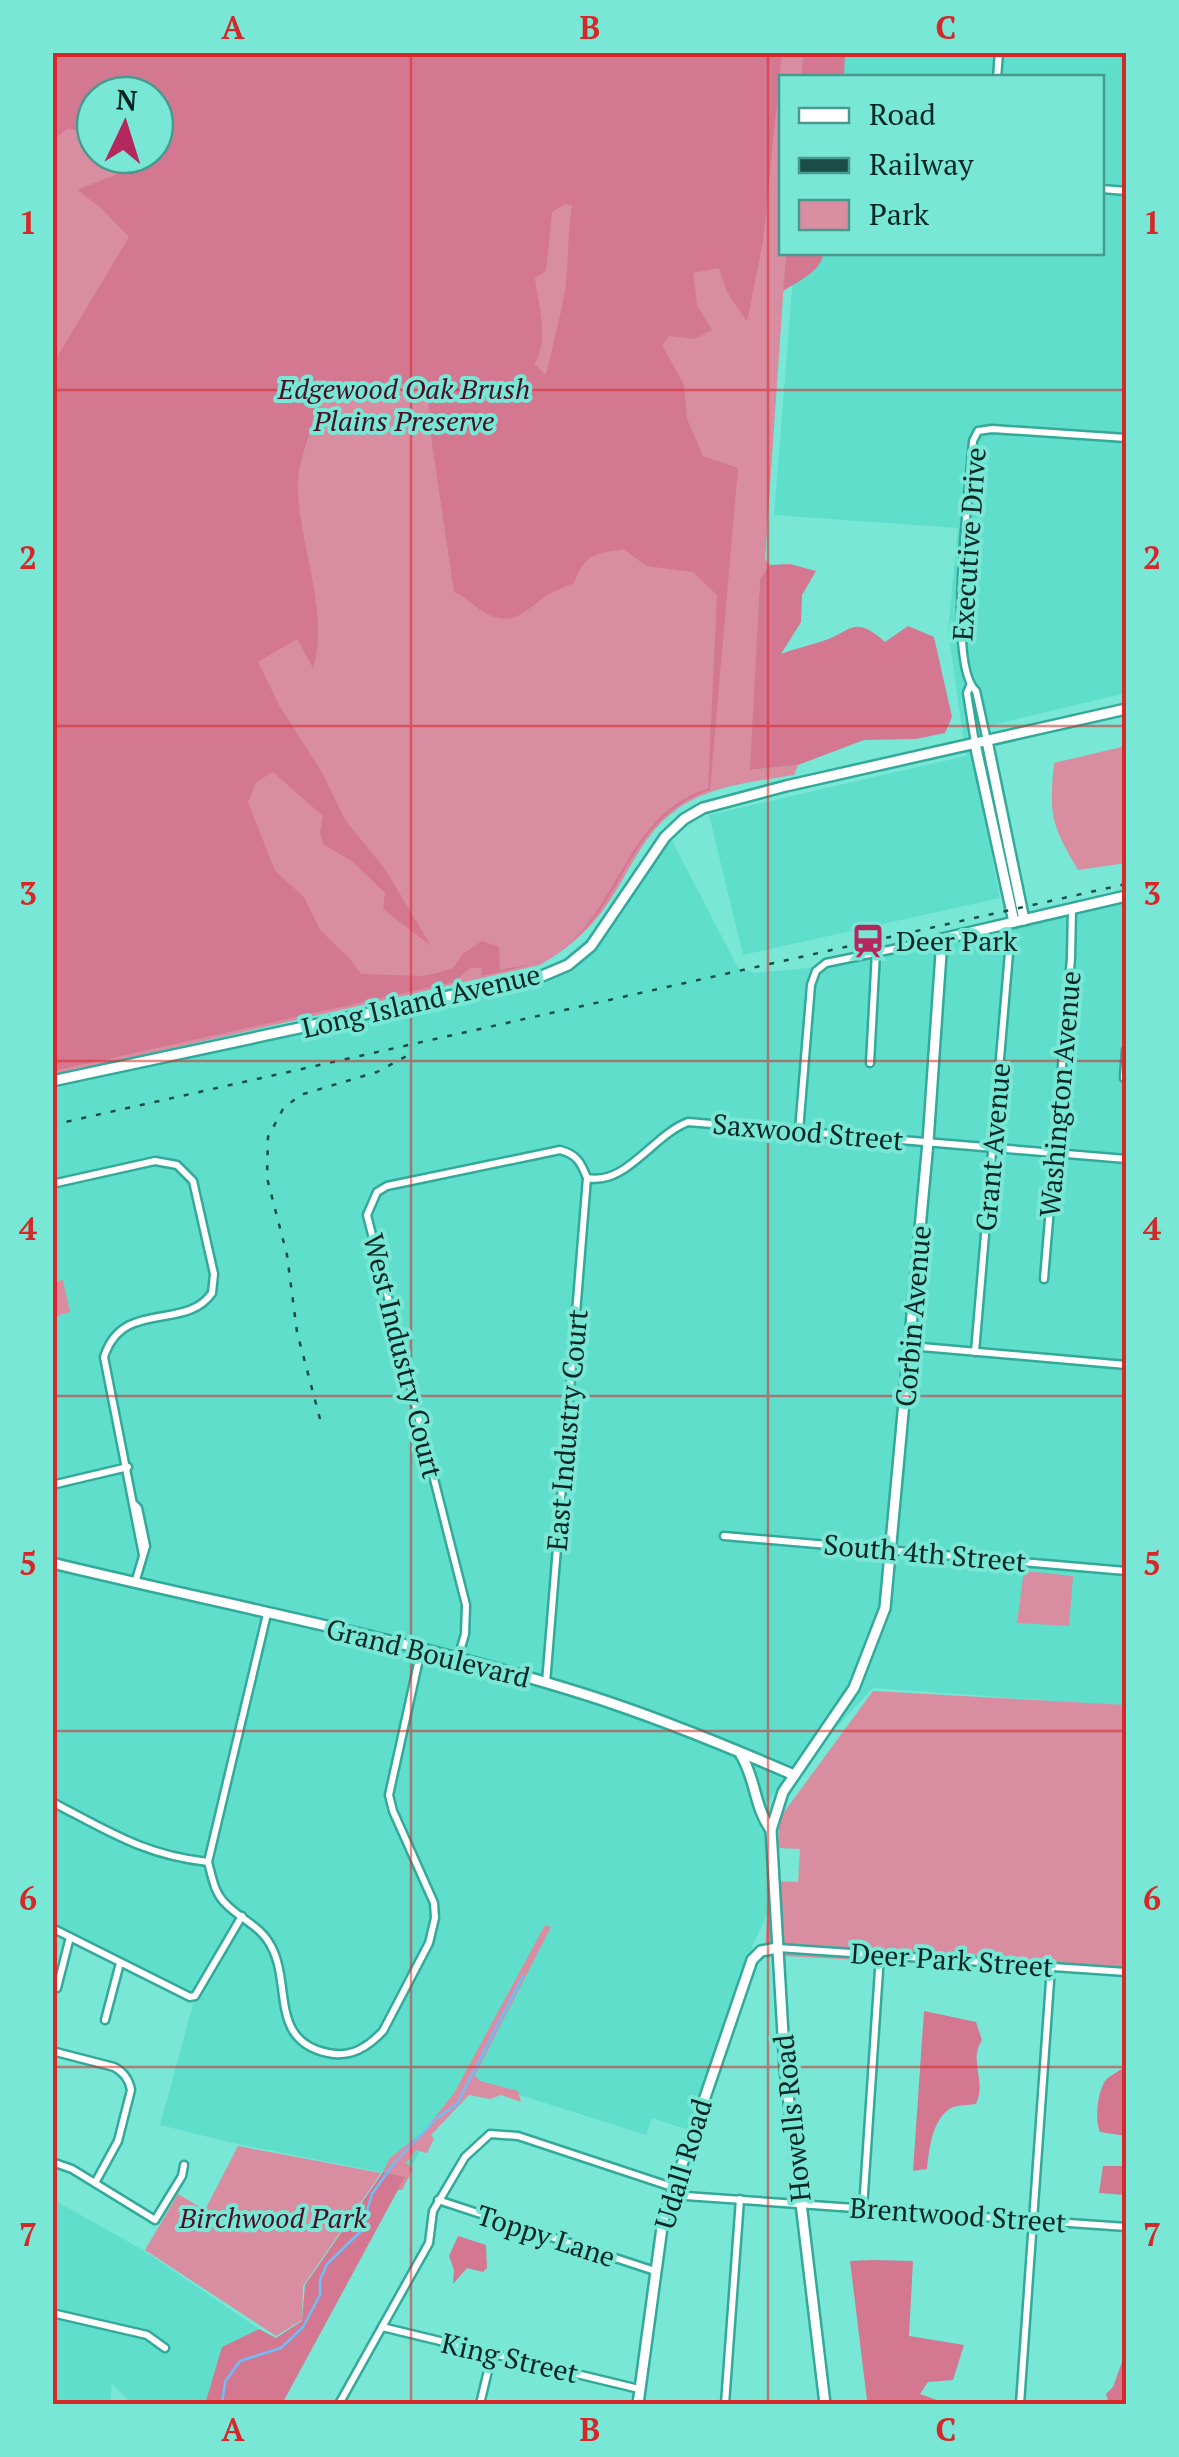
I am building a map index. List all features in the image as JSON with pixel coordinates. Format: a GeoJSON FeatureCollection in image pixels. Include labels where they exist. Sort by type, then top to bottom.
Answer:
{"type":"FeatureCollection","features":[{"type":"Feature","properties":{"kind":"street","name":"Executive Drive"},"geometry":{"type":"LineString","coordinates":[[987,741],[976,692],[970,686],[961,651],[973,441],[978,431],[992,429],[1126,438]]}},
{"type":"Feature","properties":{"kind":"street","name":"Executive Drive"},"geometry":{"type":"LineString","coordinates":[[970,686],[967,694],[975,744]]}},
{"type":"Feature","properties":{"kind":"street","name":"Long Island Avenue"},"geometry":{"type":"LineString","coordinates":[[52,1081],[542,976],[568,965],[592,946],[664,837],[703,808],[1126,710]]}},
{"type":"Feature","properties":{"kind":"street"},"geometry":{"type":"LineString","coordinates":[[987,741],[1019,921]]}},
{"type":"Feature","properties":{"kind":"street"},"geometry":{"type":"LineString","coordinates":[[975,744],[1019,921]]}},
{"type":"Feature","properties":{"kind":"street"},"geometry":{"type":"LineString","coordinates":[[799,1131],[812,984],[819,967],[1126,896]]}},
{"type":"Feature","properties":{"kind":"street","name":"Washington Avenue"},"geometry":{"type":"LineString","coordinates":[[1044,1279],[1072,908]]}},
{"type":"Feature","properties":{"kind":"street","name":"Corbin Avenue"},"geometry":{"type":"LineString","coordinates":[[771,1830],[778,1805],[794,1775],[854,1688],[885,1608],[928,1142],[942,938]]}},
{"type":"Feature","properties":{"kind":"street","name":"Grant Avenue"},"geometry":{"type":"LineString","coordinates":[[974,1352],[1010,942]]}},
{"type":"Feature","properties":{"kind":"street"},"geometry":{"type":"LineString","coordinates":[[870,1063],[876,952]]}},
{"type":"Feature","properties":{"kind":"street"},"geometry":{"type":"LineString","coordinates":[[1124,1078],[1126,1050]]}},
{"type":"Feature","properties":{"kind":"street","name":"Saxwood Street"},"geometry":{"type":"LineString","coordinates":[[587,1178],[613,1176],[675,1126],[688,1122],[1126,1159]]}},
{"type":"Feature","properties":{"kind":"street","name":"West Industry Court"},"geometry":{"type":"LineString","coordinates":[[458,1658],[465,1634],[466,1605],[367,1216],[376,1192],[387,1186],[547,1152],[572,1154],[587,1178]]}},
{"type":"Feature","properties":{"kind":"street"},"geometry":{"type":"LineString","coordinates":[[52,1184],[155,1161],[177,1165],[193,1181],[214,1274],[212,1293],[200,1306],[131,1323],[113,1338],[104,1358],[146,1541],[135,1583]]}},
{"type":"Feature","properties":{"kind":"street","name":"East Industry Court"},"geometry":{"type":"LineString","coordinates":[[546,1683],[587,1178]]}},
{"type":"Feature","properties":{"kind":"street"},"geometry":{"type":"LineString","coordinates":[[910,1346],[1126,1366]]}},
{"type":"Feature","properties":{"kind":"street"},"geometry":{"type":"LineString","coordinates":[[52,1485],[128,1467]]}},
{"type":"Feature","properties":{"kind":"street","name":"South 4th Street"},"geometry":{"type":"LineString","coordinates":[[724,1536],[1126,1571]]}},
{"type":"Feature","properties":{"kind":"street","name":"Grand Boulevard"},"geometry":{"type":"LineString","coordinates":[[52,1563],[458,1658],[546,1683],[598,1699],[794,1775]]}},
{"type":"Feature","properties":{"kind":"street"},"geometry":{"type":"LineString","coordinates":[[267,1614],[208,1862],[218,1895],[271,1944],[281,1970],[282,2001],[291,2029],[308,2045],[333,2054],[358,2051],[382,2031],[429,1944],[435,1918],[434,1902],[389,1795],[421,1650]]}},
{"type":"Feature","properties":{"kind":"street"},"geometry":{"type":"LineString","coordinates":[[740,1754],[752,1776],[759,1812],[771,1830]]}},
{"type":"Feature","properties":{"kind":"street"},"geometry":{"type":"LineString","coordinates":[[52,1802],[138,1847],[208,1862]]}},
{"type":"Feature","properties":{"kind":"street","name":"Howells Road"},"geometry":{"type":"LineString","coordinates":[[771,1830],[784,2070],[825,2404]]}},
{"type":"Feature","properties":{"kind":"street"},"geometry":{"type":"LineString","coordinates":[[52,1928],[190,1998],[195,1996],[242,1916]]}},
{"type":"Feature","properties":{"kind":"street"},"geometry":{"type":"LineString","coordinates":[[57,1988],[70,1937]]}},
{"type":"Feature","properties":{"kind":"street","name":"Deer Park Street"},"geometry":{"type":"LineString","coordinates":[[777,1948],[1126,1972]]}},
{"type":"Feature","properties":{"kind":"street","name":"Udall Road"},"geometry":{"type":"LineString","coordinates":[[638,2404],[655,2271],[671,2191],[752,1960],[761,1950],[777,1948]]}},
{"type":"Feature","properties":{"kind":"street"},"geometry":{"type":"LineString","coordinates":[[863,2208],[880,1956]]}},
{"type":"Feature","properties":{"kind":"street"},"geometry":{"type":"LineString","coordinates":[[106,2020],[120,1963]]}},
{"type":"Feature","properties":{"kind":"street"},"geometry":{"type":"LineString","coordinates":[[1020,2404],[1051,1967]]}},
{"type":"Feature","properties":{"kind":"street"},"geometry":{"type":"LineString","coordinates":[[52,2051],[114,2066],[130,2082],[118,2141],[95,2183]]}},
{"type":"Feature","properties":{"kind":"street","name":"Brentwood Street"},"geometry":{"type":"LineString","coordinates":[[438,2200],[477,2143],[501,2132],[671,2191],[740,2200],[1126,2227]]}},
{"type":"Feature","properties":{"kind":"street"},"geometry":{"type":"LineString","coordinates":[[52,2162],[155,2220],[184,2166]]}},
{"type":"Feature","properties":{"kind":"street"},"geometry":{"type":"LineString","coordinates":[[339,2404],[429,2243],[438,2200]]}},
{"type":"Feature","properties":{"kind":"street","name":"Toppy Lane"},"geometry":{"type":"LineString","coordinates":[[438,2200],[655,2271]]}},
{"type":"Feature","properties":{"kind":"street"},"geometry":{"type":"LineString","coordinates":[[725,2404],[740,2200]]}},
{"type":"Feature","properties":{"kind":"street"},"geometry":{"type":"LineString","coordinates":[[52,2313],[148,2336],[166,2348]]}},
{"type":"Feature","properties":{"kind":"street","name":"King Street"},"geometry":{"type":"LineString","coordinates":[[382,2328],[639,2389]]}},
{"type":"Feature","properties":{"kind":"street"},"geometry":{"type":"LineString","coordinates":[[480,2404],[492,2354]]}},
{"type":"Feature","properties":{"kind":"shaded area","name":"Edgewood Oak Brush Plains Preserve"},"geometry":{"type":"Polygon","coordinates":[[[53,52],[782,53],[763,241],[747,322],[727,292],[719,268],[693,273],[697,305],[712,330],[695,339],[669,336],[662,345],[684,385],[687,419],[703,456],[738,468],[710,790],[660,821],[642,842],[600,911],[583,932],[567,945],[585,927],[636,847],[655,823],[678,802],[708,789],[717,595],[693,572],[646,566],[624,549],[592,557],[582,566],[574,583],[515,617],[487,614],[454,592],[429,423],[428,385],[316,380],[313,419],[298,480],[318,623],[313,668],[297,639],[258,662],[345,820],[385,869],[431,946],[383,909],[385,893],[353,862],[323,844],[323,816],[273,772],[256,782],[248,802],[275,871],[304,897],[320,930],[361,974],[437,973],[453,968],[463,954],[482,941],[499,947],[500,970],[532,964],[481,976],[482,968],[470,968],[454,982],[53,1071],[53,364],[129,237],[77,190],[115,175],[175,175],[175,75],[75,75],[75,130],[67,129],[53,140],[53,52]],[[565,204],[552,212],[546,271],[535,278],[542,334],[534,364],[546,375],[566,280],[572,205],[565,204]]]}},
{"type":"Feature","properties":{"kind":"shaded area"},"geometry":{"type":"Polygon","coordinates":[[[803,53],[845,53],[844,75],[801,75],[803,53]]]}},
{"type":"Feature","properties":{"kind":"shaded area"},"geometry":{"type":"Polygon","coordinates":[[[811,53],[1126,53],[1126,693],[967,731],[1000,898],[743,955],[709,815],[966,756],[948,631],[958,528],[774,515],[795,255],[1104,255],[1104,75],[809,75],[811,53]]]}},
{"type":"Feature","properties":{"kind":"shaded area"},"geometry":{"type":"Polygon","coordinates":[[[786,255],[823,255],[813,271],[783,291],[786,255]]]}},
{"type":"Feature","properties":{"kind":"shaded area"},"geometry":{"type":"Polygon","coordinates":[[[790,564],[816,571],[802,595],[801,622],[781,654],[858,627],[885,642],[908,626],[934,637],[952,717],[945,733],[916,739],[864,740],[798,765],[750,770],[760,579],[770,565],[790,564]]]}},
{"type":"Feature","properties":{"kind":"shaded area"},"geometry":{"type":"Polygon","coordinates":[[[665,827],[738,968],[755,973],[819,967],[1126,896],[1126,1706],[873,1688],[763,1806],[768,1913],[688,2130],[652,2118],[646,2135],[463,2077],[405,2177],[160,2125],[195,1997],[53,1928],[53,1077],[541,969],[565,958],[588,938],[665,827]]]}},
{"type":"Feature","properties":{"kind":"shaded area"},"geometry":{"type":"Polygon","coordinates":[[[924,2011],[976,2022],[982,2040],[977,2056],[980,2087],[976,2104],[954,2107],[945,2113],[933,2136],[927,2169],[913,2171],[924,2011]]]}},
{"type":"Feature","properties":{"kind":"shaded area"},"geometry":{"type":"Polygon","coordinates":[[[1126,2066],[1126,2136],[1100,2132],[1098,2106],[1102,2086],[1126,2066]]]}},
{"type":"Feature","properties":{"kind":"shaded area"},"geometry":{"type":"Polygon","coordinates":[[[1103,2166],[1126,2166],[1126,2195],[1099,2193],[1103,2166]]]}},
{"type":"Feature","properties":{"kind":"shaded area"},"geometry":{"type":"Polygon","coordinates":[[[383,2172],[405,2177],[282,2404],[205,2404],[222,2347],[259,2329],[276,2338],[302,2321],[305,2285],[383,2172]]]}},
{"type":"Feature","properties":{"kind":"shaded area"},"geometry":{"type":"Polygon","coordinates":[[[52,2199],[143,2250],[259,2329],[222,2347],[205,2404],[132,2404],[112,2384],[110,2404],[53,2404],[52,2199]]]}},
{"type":"Feature","properties":{"kind":"shaded area"},"geometry":{"type":"Polygon","coordinates":[[[458,2236],[486,2245],[487,2268],[483,2272],[467,2268],[453,2284],[449,2256],[458,2236]]]}},
{"type":"Feature","properties":{"kind":"shaded area"},"geometry":{"type":"Polygon","coordinates":[[[850,2261],[913,2261],[909,2336],[964,2345],[953,2380],[928,2382],[920,2394],[948,2404],[872,2404],[867,2400],[850,2261]]]}},
{"type":"Feature","properties":{"kind":"shaded area"},"geometry":{"type":"Polygon","coordinates":[[[1122,2362],[1126,2362],[1126,2404],[1109,2404],[1106,2394],[1113,2387],[1122,2362]]]}},
{"type":"Feature","properties":{"kind":"green space","name":"Edgewood Oak Brush Plains Preserve"},"geometry":{"type":"Polygon","coordinates":[[[53,53],[803,53],[801,75],[779,75],[779,255],[786,255],[765,559],[770,565],[760,580],[751,770],[798,765],[794,775],[718,790],[676,810],[644,843],[604,909],[567,947],[540,965],[53,1075],[53,53]]]}},
{"type":"Feature","properties":{"kind":"green space"},"geometry":{"type":"Polygon","coordinates":[[[1126,746],[1126,863],[1078,870],[1054,819],[1054,763],[1126,746]]]}},
{"type":"Feature","properties":{"kind":"green space"},"geometry":{"type":"Polygon","coordinates":[[[63,1280],[70,1312],[53,1317],[53,1282],[63,1280]]]}},
{"type":"Feature","properties":{"kind":"green space"},"geometry":{"type":"Polygon","coordinates":[[[1024,1571],[1073,1576],[1069,1626],[1017,1623],[1024,1571]]]}},
{"type":"Feature","properties":{"kind":"green space"},"geometry":{"type":"Polygon","coordinates":[[[873,1691],[1126,1705],[1126,1974],[765,1955],[769,1881],[798,1882],[800,1849],[778,1848],[779,1819],[873,1691]]]}},
{"type":"Feature","properties":{"kind":"green space"},"geometry":{"type":"Polygon","coordinates":[[[545,1925],[551,1927],[475,2075],[480,2081],[518,2091],[521,2102],[501,2095],[490,2099],[469,2095],[431,2135],[434,2139],[427,2153],[416,2150],[406,2163],[413,2169],[402,2190],[398,2190],[404,2177],[383,2172],[390,2158],[424,2131],[454,2093],[545,1925]]]}},
{"type":"Feature","properties":{"kind":"green space","name":"Birchwood Park"},"geometry":{"type":"Polygon","coordinates":[[[238,2146],[381,2173],[303,2286],[302,2320],[276,2336],[145,2250],[178,2194],[205,2210],[238,2146]]]}},
{"type":"Feature","properties":{"kind":"waterway"},"geometry":{"type":"LineString","coordinates":[[222,2404],[225,2382],[240,2361],[281,2348],[303,2327],[320,2295],[320,2280],[327,2264],[361,2231],[372,2194],[395,2162],[437,2118],[457,2104],[523,1976]]}},
{"type":"Feature","properties":{"kind":"railway"},"geometry":{"type":"LineString","coordinates":[[52,1125],[1126,884]]}},
{"type":"Feature","properties":{"kind":"railway"},"geometry":{"type":"LineString","coordinates":[[320,1419],[297,1332],[287,1255],[267,1178],[268,1137],[283,1109],[300,1095],[377,1072],[414,1052]]}},
{"type":"Feature","properties":{"kind":"place","name":"Deer Park"},"geometry":{"type":"Point","coordinates":[868,941]}}]}
